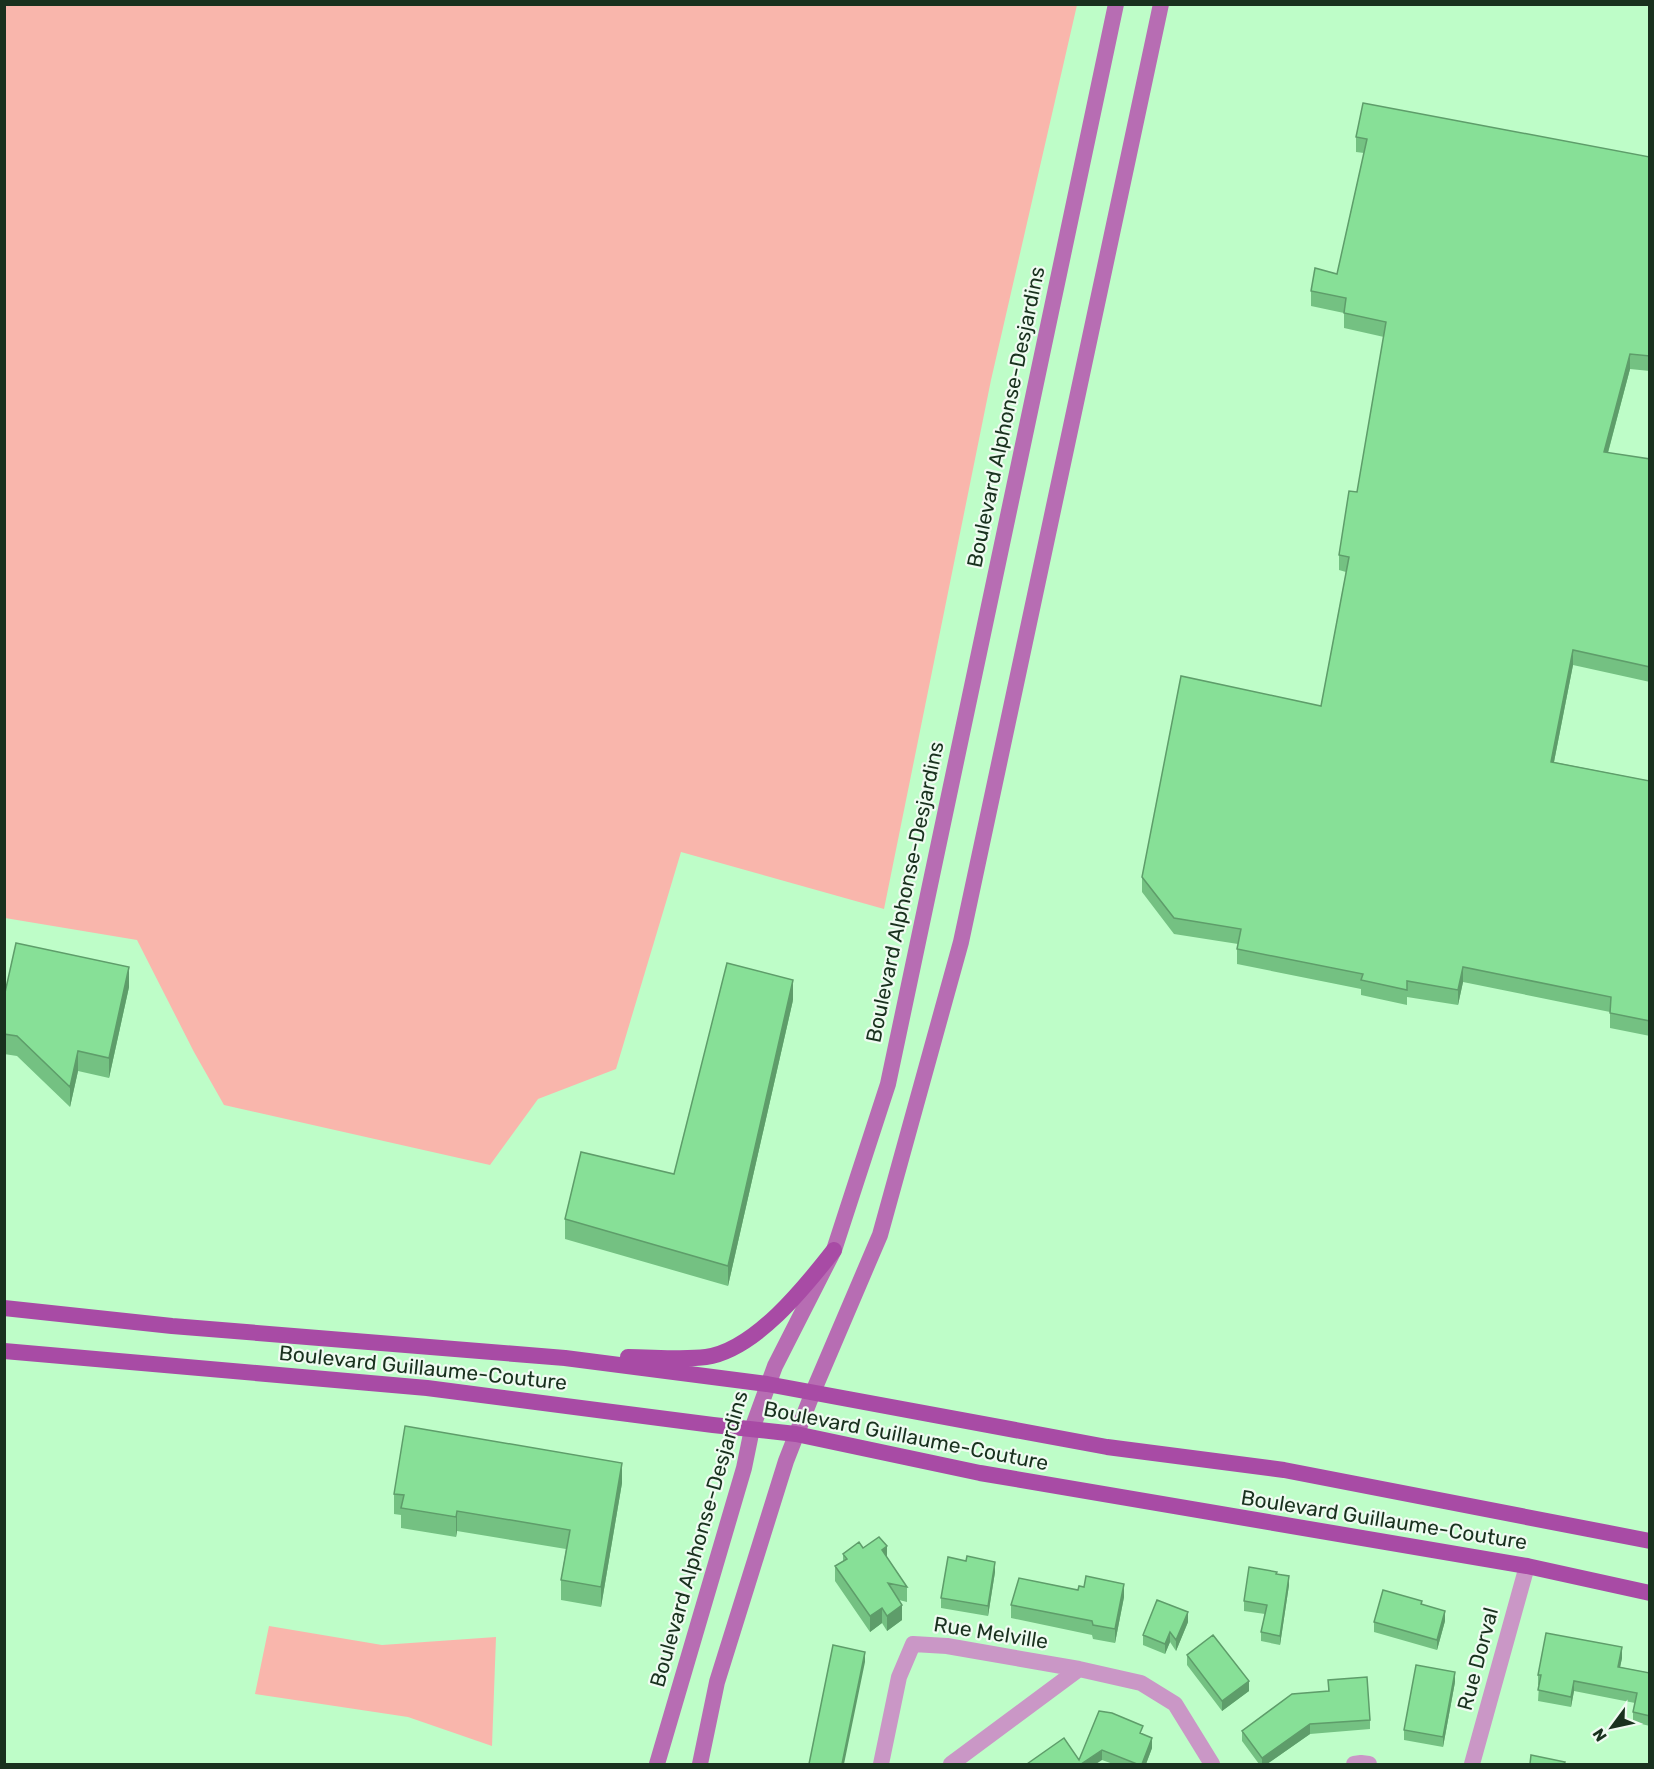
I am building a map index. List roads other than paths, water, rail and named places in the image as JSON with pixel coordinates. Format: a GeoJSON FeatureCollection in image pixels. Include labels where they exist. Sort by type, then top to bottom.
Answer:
{"type":"FeatureCollection","features":[{"type":"Feature","properties":{"kind":"main road","name":"Boulevard Alphonse-Desjardins"},"geometry":{"type":"LineString","coordinates":[[657,1764],[744,1468],[752,1429],[767,1384],[834,1250],[888,1084],[1116,4]]}},
{"type":"Feature","properties":{"kind":"main road"},"geometry":{"type":"LineString","coordinates":[[700,1764],[717,1682],[796,1434],[880,1235],[961,942],[1161,4]]}},
{"type":"Feature","properties":{"kind":"main road"},"geometry":{"type":"LineString","coordinates":[[565,1358],[707,1357],[728,1350],[749,1338],[775,1315],[814,1275],[834,1250]]}},
{"type":"Feature","properties":{"kind":"main road","name":"Boulevard Guillaume-Couture"},"geometry":{"type":"LineString","coordinates":[[4,1308],[172,1326],[565,1358],[767,1384],[1107,1447],[1284,1470],[1650,1541]]}},
{"type":"Feature","properties":{"kind":"main road","name":"Boulevard Guillaume-Couture"},"geometry":{"type":"LineString","coordinates":[[4,1351],[427,1388],[796,1434],[991,1476],[1527,1566],[1650,1593]]}},
{"type":"Feature","properties":{"kind":"street","name":"Rue Dorval"},"geometry":{"type":"LineString","coordinates":[[1472,1764],[1527,1566]]}},
{"type":"Feature","properties":{"kind":"street","name":"Rue Melville"},"geometry":{"type":"LineString","coordinates":[[881,1764],[899,1677],[913,1644],[947,1646],[1079,1669],[1141,1683],[1175,1704],[1212,1764]]}},
{"type":"Feature","properties":{"kind":"street"},"geometry":{"type":"LineString","coordinates":[[951,1764],[1079,1669]]}},
{"type":"Feature","properties":{"kind":"street"},"geometry":{"type":"LineString","coordinates":[[1354,1764],[1369,1764]]}}]}
